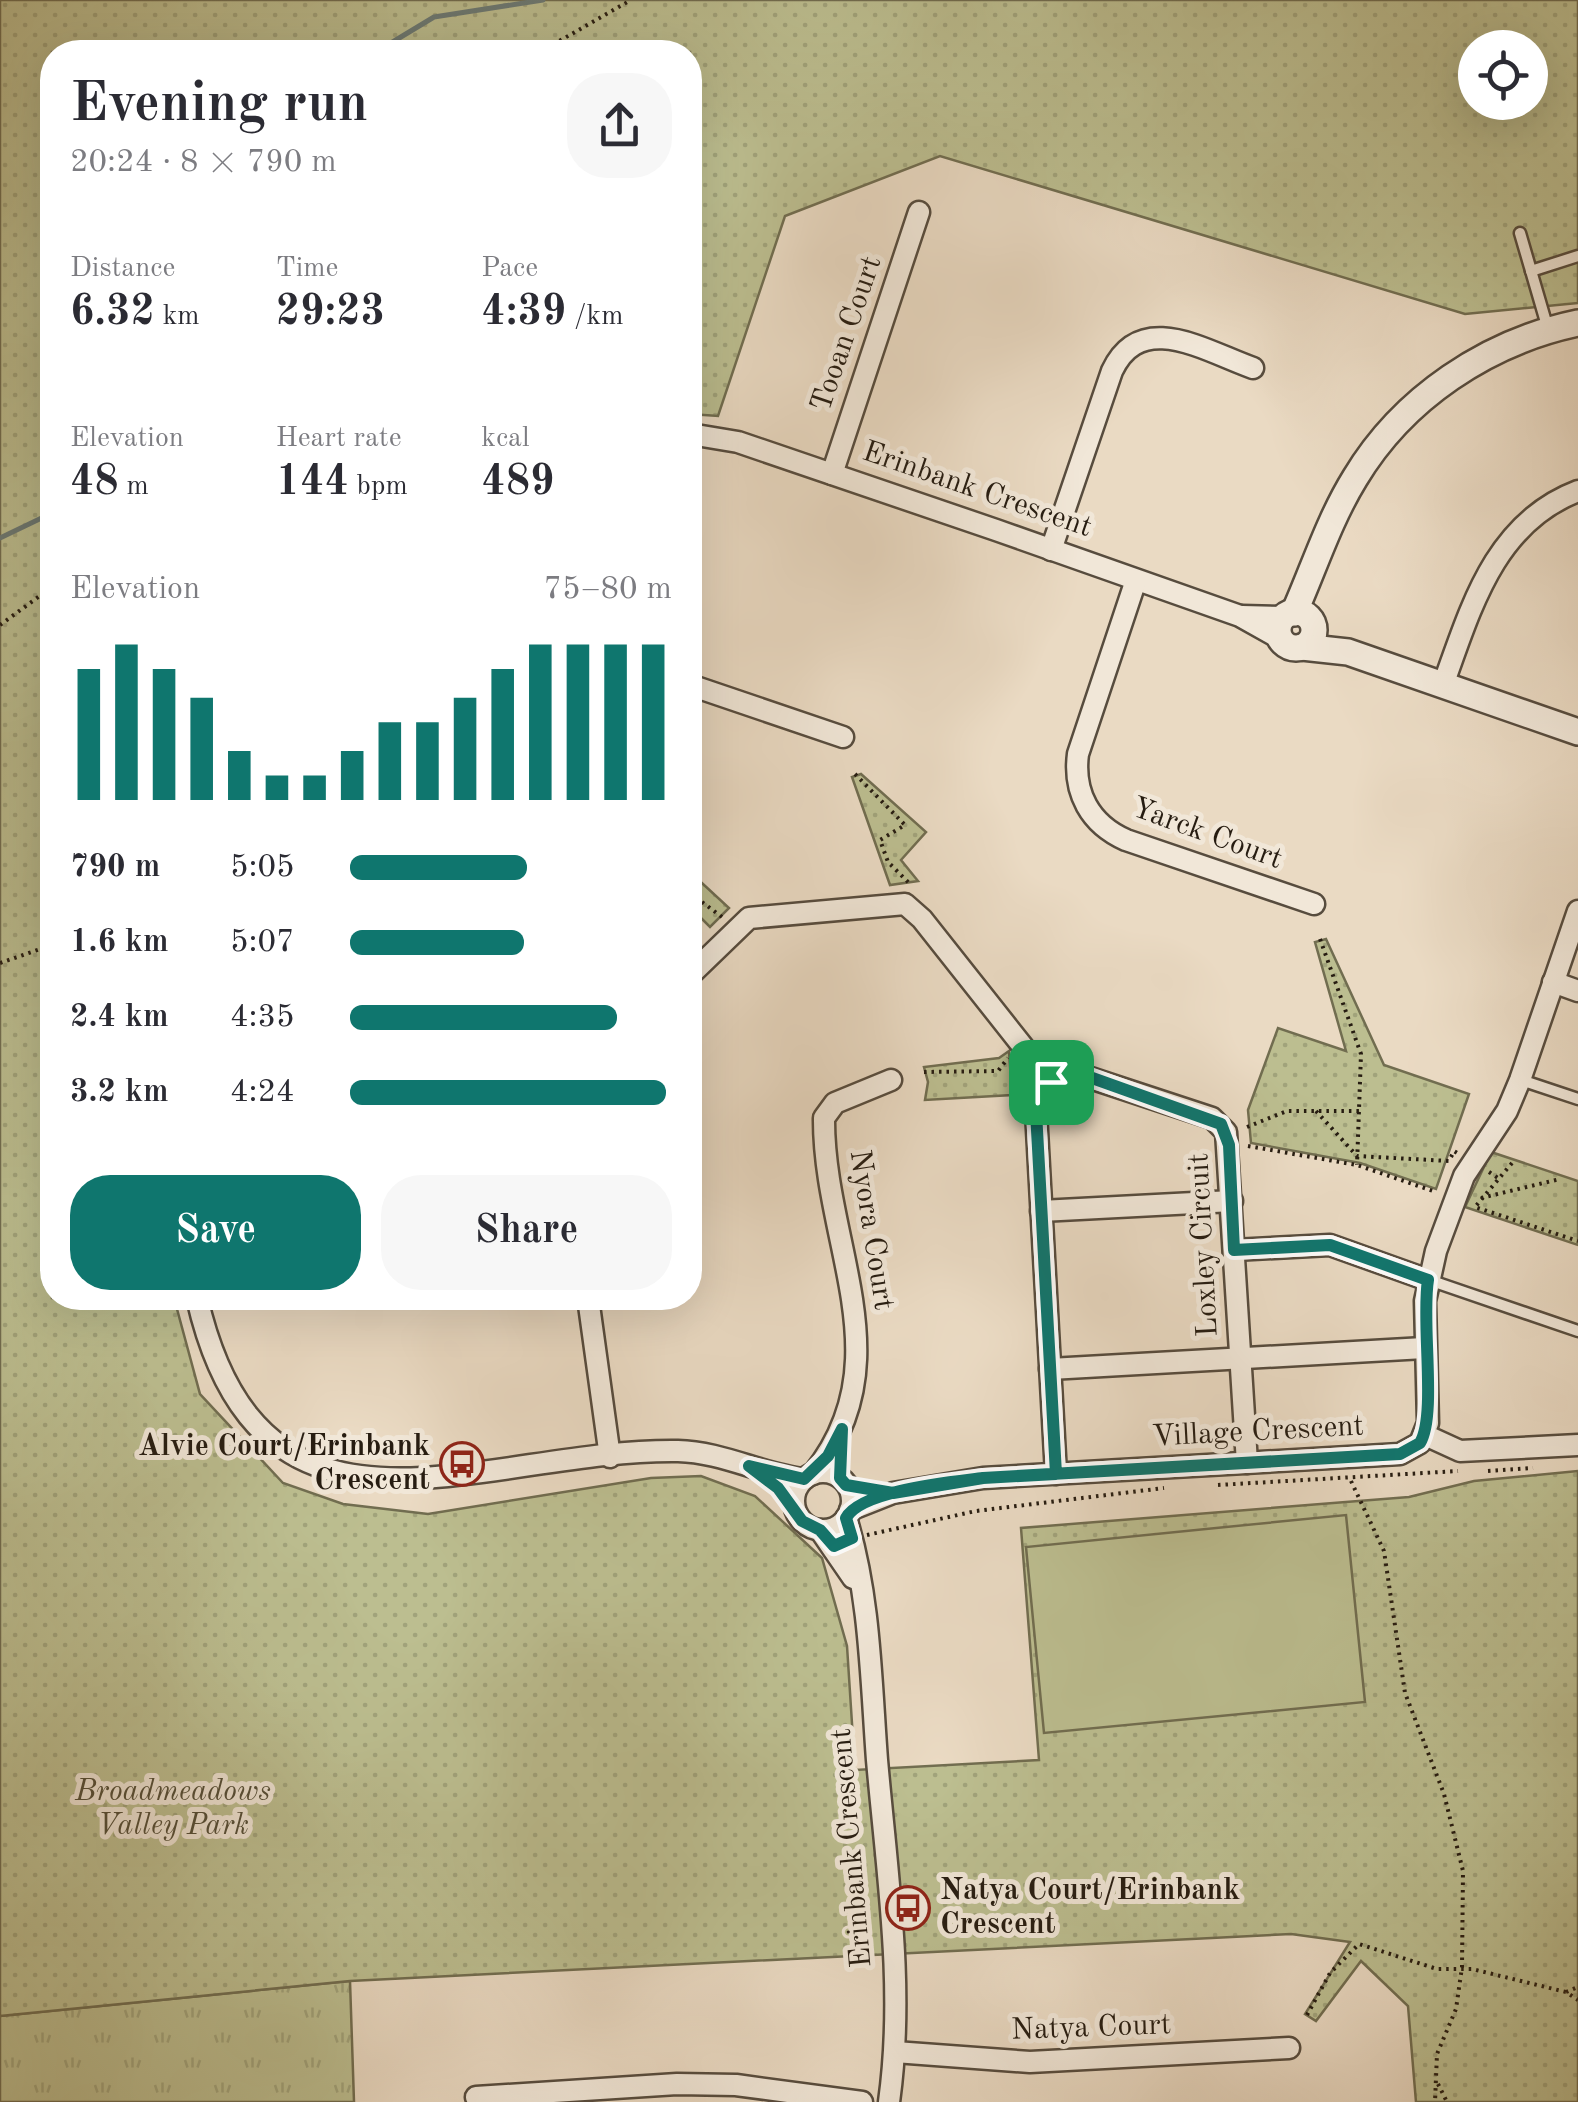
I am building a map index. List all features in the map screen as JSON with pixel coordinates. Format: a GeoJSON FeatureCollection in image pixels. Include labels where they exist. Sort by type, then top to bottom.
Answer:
{"type":"FeatureCollection","features":[{"type":"Feature","properties":{"kind":"street","name":"Tooan Court"},"geometry":{"type":"LineString","coordinates":[[832,474],[919,212]]}},
{"type":"Feature","properties":{"kind":"street"},"geometry":{"type":"LineString","coordinates":[[1298,628],[1321,552],[1355,478],[1423,398],[1478,360],[1549,330],[1578,323]]}},
{"type":"Feature","properties":{"kind":"street"},"geometry":{"type":"LineString","coordinates":[[1051,550],[1112,371],[1127,346],[1156,336],[1254,368]]}},
{"type":"Feature","properties":{"kind":"street","name":"Erinbank Crescent"},"geometry":{"type":"LineString","coordinates":[[702,436],[738,442],[1240,616],[1298,628],[1348,652],[1578,732]]}},
{"type":"Feature","properties":{"kind":"street"},"geometry":{"type":"LineString","coordinates":[[1443,685],[1482,581],[1497,556],[1530,518],[1578,491]]}},
{"type":"Feature","properties":{"kind":"street","name":"Yarck Court"},"geometry":{"type":"LineString","coordinates":[[1136,580],[1078,754],[1077,781],[1088,810],[1112,833],[1126,840],[1314,904]]}},
{"type":"Feature","properties":{"kind":"street"},"geometry":{"type":"LineString","coordinates":[[702,689],[843,738]]}},
{"type":"Feature","properties":{"kind":"street"},"geometry":{"type":"LineString","coordinates":[[702,963],[740,924],[760,916],[905,904],[922,919],[1051,1082],[1042,1091],[1036,1112],[1056,1474]]}},
{"type":"Feature","properties":{"kind":"street"},"geometry":{"type":"LineString","coordinates":[[1578,911],[1520,1080],[1507,1111],[1472,1163],[1428,1280],[1424,1348],[1425,1436],[1460,1451],[1578,1445]]}},
{"type":"Feature","properties":{"kind":"street"},"geometry":{"type":"LineString","coordinates":[[1553,982],[1578,991]]}},
{"type":"Feature","properties":{"kind":"street","name":"Loxley Circuit"},"geometry":{"type":"LineString","coordinates":[[1051,1082],[1063,1075],[1081,1074],[1212,1118],[1226,1132],[1247,1463]]}},
{"type":"Feature","properties":{"kind":"street","name":"Nyora Court"},"geometry":{"type":"LineString","coordinates":[[843,1482],[842,1429],[857,1380],[858,1351],[824,1118],[835,1103],[890,1080]]}},
{"type":"Feature","properties":{"kind":"street"},"geometry":{"type":"LineString","coordinates":[[1041,1211],[1232,1201]]}},
{"type":"Feature","properties":{"kind":"street"},"geometry":{"type":"LineString","coordinates":[[1234,1250],[1330,1245],[1428,1280]]}},
{"type":"Feature","properties":{"kind":"street"},"geometry":{"type":"LineString","coordinates":[[200,1310],[212,1356],[236,1400],[262,1430],[316,1465],[365,1479],[394,1481],[679,1451],[843,1482],[849,1522],[820,1530],[802,1521],[794,1505],[749,1466]]}},
{"type":"Feature","properties":{"kind":"street"},"geometry":{"type":"LineString","coordinates":[[590,1310],[610,1456]]}},
{"type":"Feature","properties":{"kind":"street"},"geometry":{"type":"LineString","coordinates":[[1050,1369],[1424,1348]]}},
{"type":"Feature","properties":{"kind":"street","name":"Nyora Court"},"geometry":{"type":"LineString","coordinates":[[808,1477],[842,1429]]}},
{"type":"Feature","properties":{"kind":"street","name":"Village Crescent"},"geometry":{"type":"LineString","coordinates":[[843,1482],[893,1493],[983,1478],[1400,1454],[1425,1436]]}},
{"type":"Feature","properties":{"kind":"street"},"geometry":{"type":"LineString","coordinates":[[794,1505],[808,1477]]}},
{"type":"Feature","properties":{"kind":"street","name":"Village Crescent"},"geometry":{"type":"LineString","coordinates":[[849,1522],[893,1493]]}},
{"type":"Feature","properties":{"kind":"street","name":"Erinbank Crescent"},"geometry":{"type":"LineString","coordinates":[[849,1522],[866,1620],[896,1972],[895,2052],[889,2102]]}},
{"type":"Feature","properties":{"kind":"street","name":"Erinbank Crescent"},"geometry":{"type":"LineString","coordinates":[[820,1530],[859,1589]]}},
{"type":"Feature","properties":{"kind":"street","name":"Natya Court"},"geometry":{"type":"LineString","coordinates":[[895,2052],[1030,2062],[1289,2048]]}},
{"type":"Feature","properties":{"kind":"street"},"geometry":{"type":"LineString","coordinates":[[476,2097],[677,2084],[736,2086],[862,2102]]}},
{"type":"Feature","properties":{"kind":"lane"},"geometry":{"type":"LineString","coordinates":[[1520,233],[1549,330]]}},
{"type":"Feature","properties":{"kind":"lane"},"geometry":{"type":"LineString","coordinates":[[1532,271],[1578,256]]}},
{"type":"Feature","properties":{"kind":"lane"},"geometry":{"type":"LineString","coordinates":[[1520,1080],[1578,1099]]}},
{"type":"Feature","properties":{"kind":"lane"},"geometry":{"type":"LineString","coordinates":[[1428,1280],[1578,1331]]}},
{"type":"Feature","properties":{"kind":"path"},"geometry":{"type":"LineString","coordinates":[[561,40],[631,0]]}},
{"type":"Feature","properties":{"kind":"path"},"geometry":{"type":"LineString","coordinates":[[0,625],[40,596]]}},
{"type":"Feature","properties":{"kind":"path"},"geometry":{"type":"LineString","coordinates":[[855,774],[905,825],[880,840],[888,862],[912,884],[905,904]]}},
{"type":"Feature","properties":{"kind":"path"},"geometry":{"type":"LineString","coordinates":[[702,900],[740,924]]}},
{"type":"Feature","properties":{"kind":"path"},"geometry":{"type":"LineString","coordinates":[[1320,939],[1359,1040],[1356,1164]]}},
{"type":"Feature","properties":{"kind":"path"},"geometry":{"type":"LineString","coordinates":[[0,963],[40,949]]}},
{"type":"Feature","properties":{"kind":"path"},"geometry":{"type":"LineString","coordinates":[[924,1072],[998,1072],[1022,1046]]}},
{"type":"Feature","properties":{"kind":"path"},"geometry":{"type":"LineString","coordinates":[[1247,1127],[1287,1111],[1359,1110]]}},
{"type":"Feature","properties":{"kind":"path"},"geometry":{"type":"LineString","coordinates":[[1316,1111],[1357,1156],[1450,1161],[1454,1151],[1498,1178]]}},
{"type":"Feature","properties":{"kind":"path"},"geometry":{"type":"LineString","coordinates":[[1248,1146],[1356,1164],[1436,1192]]}},
{"type":"Feature","properties":{"kind":"path"},"geometry":{"type":"LineString","coordinates":[[1512,1163],[1476,1207],[1578,1242]]}},
{"type":"Feature","properties":{"kind":"path"},"geometry":{"type":"LineString","coordinates":[[1481,1198],[1560,1179]]}},
{"type":"Feature","properties":{"kind":"path"},"geometry":{"type":"LineString","coordinates":[[1479,1470],[1544,1468]]}},
{"type":"Feature","properties":{"kind":"path"},"geometry":{"type":"LineString","coordinates":[[1209,1486],[1464,1470]]}},
{"type":"Feature","properties":{"kind":"path"},"geometry":{"type":"LineString","coordinates":[[1351,1480],[1354,1496],[1384,1551],[1405,1693],[1444,1794],[1463,1871],[1462,1967],[1456,2009],[1437,2054],[1435,2102]]}},
{"type":"Feature","properties":{"kind":"path"},"geometry":{"type":"LineString","coordinates":[[849,1522],[1180,1486]]}},
{"type":"Feature","properties":{"kind":"path"},"geometry":{"type":"LineString","coordinates":[[1307,2015],[1330,1973],[1359,1944],[1437,1969],[1462,1967],[1566,1992],[1578,2000]]}},
{"type":"Feature","properties":{"kind":"path"},"geometry":{"type":"LineString","coordinates":[[1566,1992],[1578,1986]]}},
{"type":"Feature","properties":{"kind":"path"},"geometry":{"type":"LineString","coordinates":[[1438,2084],[1447,2102]]}},
{"type":"Feature","properties":{"kind":"green space","name":"Broadmeadows Valley Park"},"geometry":{"type":"Polygon","coordinates":[[[0,0],[1578,0],[1578,303],[1465,314],[940,156],[785,216],[718,416],[702,415],[702,40],[40,40],[40,1310],[177,1310],[200,1394],[283,1483],[343,1504],[428,1514],[651,1478],[701,1476],[755,1496],[822,1558],[847,1646],[855,1770],[1039,1760],[1021,1528],[1409,1497],[1474,1481],[1578,1471],[1578,2102],[1416,2102],[1408,2006],[1361,1961],[1316,2021],[1305,2014],[1350,1942],[1291,1934],[350,1981],[0,2016],[0,0]]]}},
{"type":"Feature","properties":{"kind":"green space"},"geometry":{"type":"Polygon","coordinates":[[[861,774],[926,832],[901,860],[918,881],[890,885],[852,777],[861,774]]]}},
{"type":"Feature","properties":{"kind":"green space"},"geometry":{"type":"Polygon","coordinates":[[[702,883],[729,908],[710,927],[702,919],[702,883]]]}},
{"type":"Feature","properties":{"kind":"green space"},"geometry":{"type":"Polygon","coordinates":[[[1326,939],[1384,1065],[1469,1094],[1436,1189],[1360,1163],[1251,1143],[1248,1110],[1278,1028],[1346,1051],[1315,942],[1326,939]]]}},
{"type":"Feature","properties":{"kind":"green space"},"geometry":{"type":"Polygon","coordinates":[[[1009,1051],[1012,1095],[925,1100],[928,1082],[924,1067],[999,1058],[1009,1051]]]}},
{"type":"Feature","properties":{"kind":"green space"},"geometry":{"type":"Polygon","coordinates":[[[1491,1152],[1578,1181],[1578,1245],[1465,1207],[1491,1152]]]}},
{"type":"Feature","properties":{"kind":"green space"},"geometry":{"type":"Polygon","coordinates":[[[1346,1515],[1365,1702],[1044,1733],[1026,1547],[1346,1515]]]}},
{"type":"Feature","properties":{"kind":"green space"},"geometry":{"type":"Polygon","coordinates":[[[350,1981],[354,2102],[0,2102],[0,2016],[350,1981]]]}},
{"type":"Feature","properties":{"kind":"waterway"},"geometry":{"type":"LineString","coordinates":[[396,40],[434,17],[543,0]]}},
{"type":"Feature","properties":{"kind":"waterway"},"geometry":{"type":"LineString","coordinates":[[0,538],[40,519]]}},
{"type":"Feature","properties":{"kind":"place","name":"Alvie Court/Erinbank Crescent"},"geometry":{"type":"Point","coordinates":[462,1464]}},
{"type":"Feature","properties":{"kind":"place","name":"Natya Court/Erinbank Crescent"},"geometry":{"type":"Point","coordinates":[908,1908]}},
{"type":"Feature","properties":{"kind":"route"},"geometry":{"type":"LineString","coordinates":[[1051,1082],[1042,1091],[1036,1112],[1056,1474],[983,1478],[893,1493],[869,1490],[846,1485],[840,1478],[842,1429],[828,1456],[804,1479],[749,1466],[778,1488],[802,1521],[820,1530],[834,1546],[852,1538],[846,1518],[850,1510],[893,1493],[951,1483],[983,1478],[1400,1454],[1420,1443],[1428,1422],[1423,1322],[1428,1280],[1330,1245],[1234,1250],[1229,1145],[1221,1124],[1081,1074],[1072,1072],[1051,1082]]}}]}
